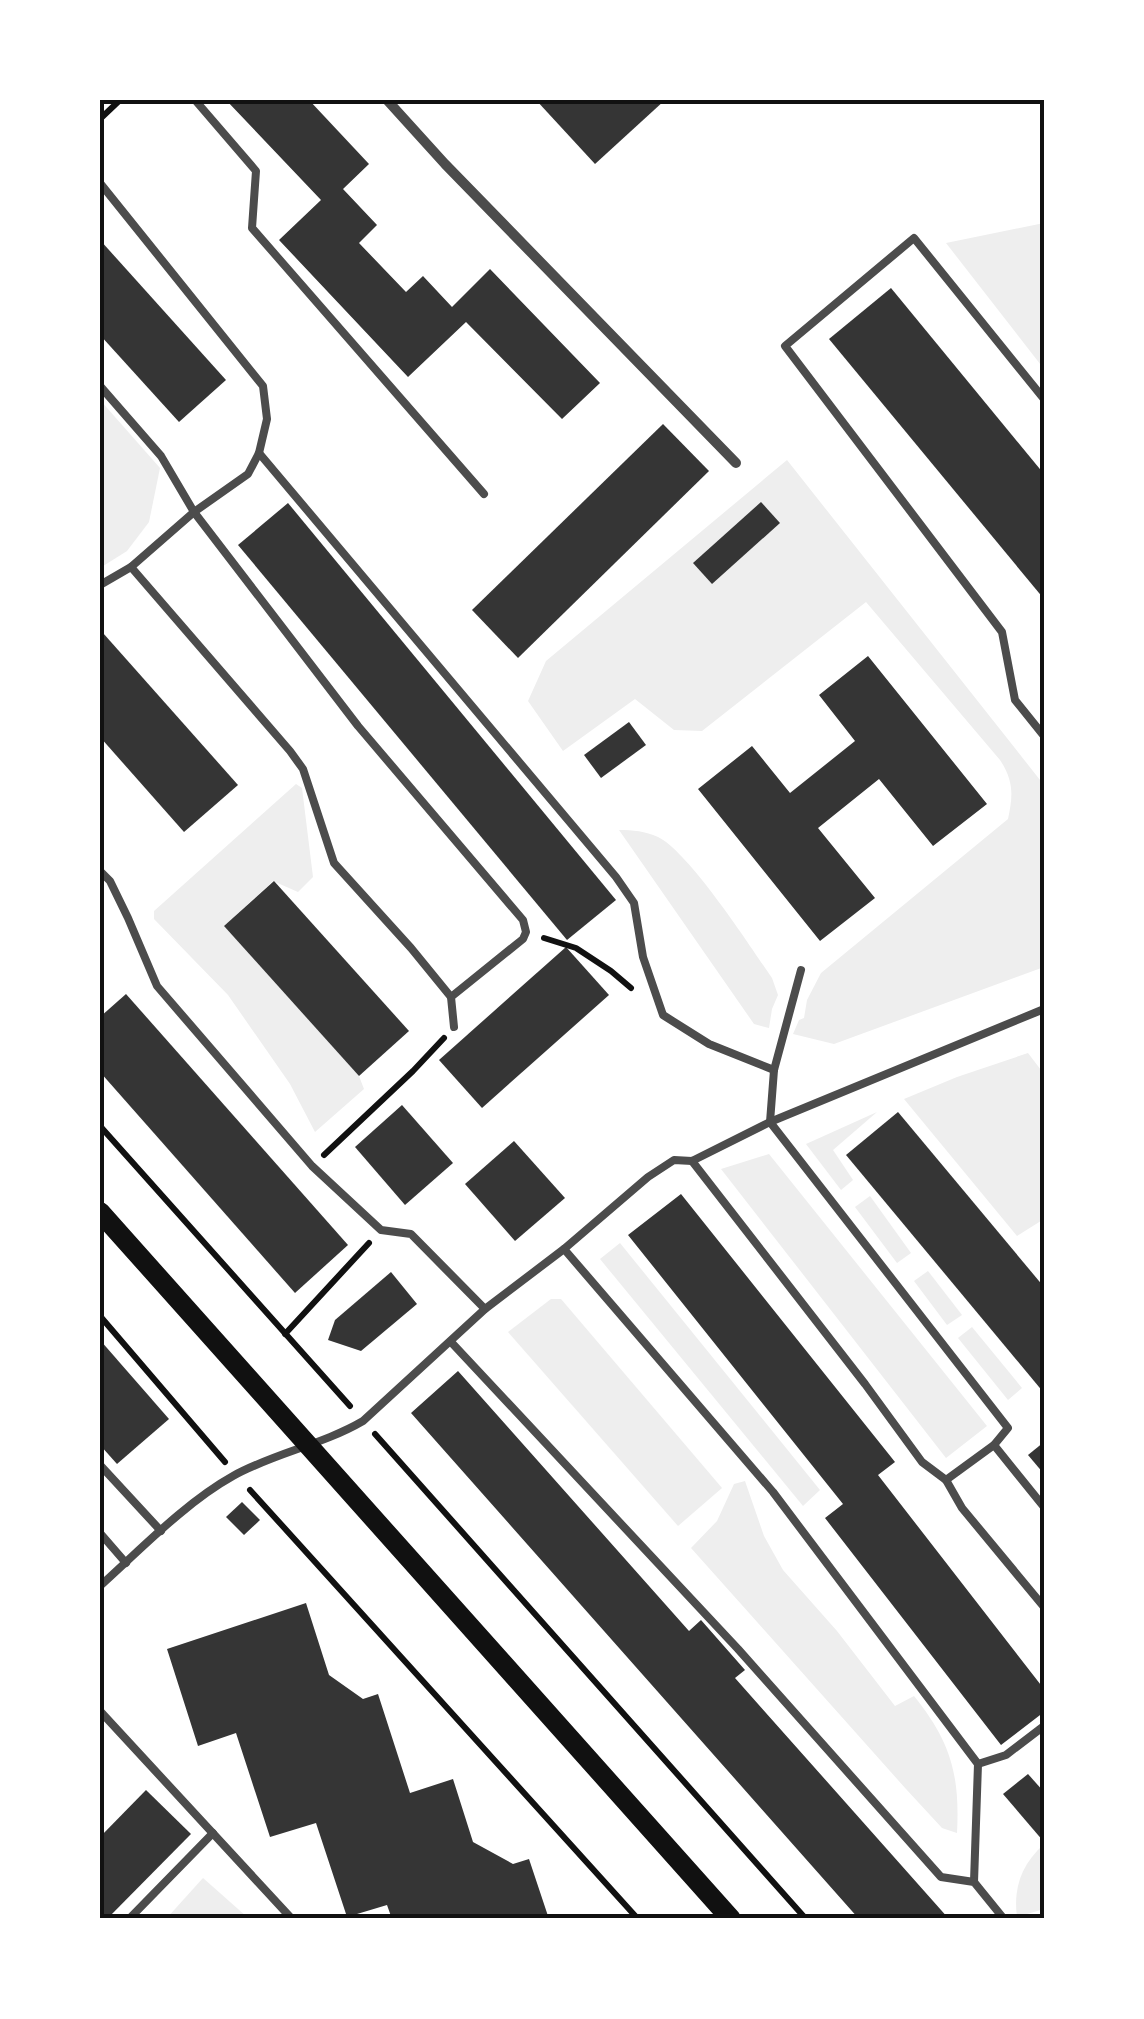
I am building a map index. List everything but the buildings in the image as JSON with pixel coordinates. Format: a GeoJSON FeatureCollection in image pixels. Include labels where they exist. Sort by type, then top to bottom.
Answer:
{"type":"FeatureCollection","features":[{"type":"Feature","properties":{"kind":"main road"},"geometry":{"type":"LineString","coordinates":[[100,1212],[730,1919]]}},
{"type":"Feature","properties":{"kind":"street"},"geometry":{"type":"LineString","coordinates":[[387,100],[736,463]]}},
{"type":"Feature","properties":{"kind":"lane"},"geometry":{"type":"LineString","coordinates":[[195,100],[256,171],[252,228],[484,494]]}},
{"type":"Feature","properties":{"kind":"lane"},"geometry":{"type":"LineString","coordinates":[[100,184],[263,386],[267,419],[259,453],[248,474],[194,512],[132,567],[100,585]]}},
{"type":"Feature","properties":{"kind":"lane"},"geometry":{"type":"LineString","coordinates":[[1044,400],[914,238],[785,346],[1002,632],[1015,700],[1044,736]]}},
{"type":"Feature","properties":{"kind":"lane"},"geometry":{"type":"LineString","coordinates":[[100,386],[161,456],[194,512],[358,726],[523,920],[523,939],[451,998]]}},
{"type":"Feature","properties":{"kind":"lane"},"geometry":{"type":"LineString","coordinates":[[259,453],[616,876],[634,904],[643,957],[663,1015],[709,1044],[774,1070]]}},
{"type":"Feature","properties":{"kind":"lane"},"geometry":{"type":"LineString","coordinates":[[132,567],[303,768],[334,862],[451,998],[454,1027]]}},
{"type":"Feature","properties":{"kind":"lane"},"geometry":{"type":"LineString","coordinates":[[100,871],[110,881],[157,986],[312,1166],[381,1230],[411,1234],[485,1309]]}},
{"type":"Feature","properties":{"kind":"lane"},"geometry":{"type":"LineString","coordinates":[[800,970],[774,1070],[770,1122],[1008,1428],[994,1445],[946,1480]]}},
{"type":"Feature","properties":{"kind":"lane"},"geometry":{"type":"LineString","coordinates":[[100,1586],[226,1480],[363,1421],[485,1309],[564,1249],[648,1176],[674,1160],[692,1162],[770,1122],[1044,1009]]}},
{"type":"Feature","properties":{"kind":"lane"},"geometry":{"type":"LineString","coordinates":[[692,1162],[922,1462],[946,1480],[962,1508],[1044,1607]]}},
{"type":"Feature","properties":{"kind":"lane"},"geometry":{"type":"LineString","coordinates":[[564,1249],[773,1492],[978,1764],[974,1882]]}},
{"type":"Feature","properties":{"kind":"lane"},"geometry":{"type":"LineString","coordinates":[[451,1342],[738,1649],[941,1876],[974,1882],[1004,1919]]}},
{"type":"Feature","properties":{"kind":"lane"},"geometry":{"type":"LineString","coordinates":[[994,1445],[1044,1508]]}},
{"type":"Feature","properties":{"kind":"lane"},"geometry":{"type":"LineString","coordinates":[[100,1465],[161,1531]]}},
{"type":"Feature","properties":{"kind":"lane"},"geometry":{"type":"LineString","coordinates":[[100,1533],[126,1563]]}},
{"type":"Feature","properties":{"kind":"lane"},"geometry":{"type":"LineString","coordinates":[[100,1712],[292,1919]]}},
{"type":"Feature","properties":{"kind":"lane"},"geometry":{"type":"LineString","coordinates":[[978,1764],[1006,1755],[1044,1726]]}},
{"type":"Feature","properties":{"kind":"lane"},"geometry":{"type":"LineString","coordinates":[[130,1919],[213,1833]]}},
{"type":"Feature","properties":{"kind":"path"},"geometry":{"type":"LineString","coordinates":[[100,119],[120,100]]}},
{"type":"Feature","properties":{"kind":"path"},"geometry":{"type":"LineString","coordinates":[[526,932],[576,948],[611,971],[663,1015]]}},
{"type":"Feature","properties":{"kind":"path"},"geometry":{"type":"LineString","coordinates":[[312,1166],[414,1071],[454,1027]]}},
{"type":"Feature","properties":{"kind":"path"},"geometry":{"type":"LineString","coordinates":[[100,1126],[806,1919]]}},
{"type":"Feature","properties":{"kind":"path"},"geometry":{"type":"LineString","coordinates":[[285,1334],[381,1230]]}},
{"type":"Feature","properties":{"kind":"path"},"geometry":{"type":"LineString","coordinates":[[100,1316],[188,1420]]}},
{"type":"Feature","properties":{"kind":"path"},"geometry":{"type":"LineString","coordinates":[[280,1524],[638,1919]]}},
{"type":"Feature","properties":{"kind":"shaded area"},"geometry":{"type":"Polygon","coordinates":[[[1044,223],[1044,369],[946,243],[1044,223]]]}},
{"type":"Feature","properties":{"kind":"shaded area"},"geometry":{"type":"Polygon","coordinates":[[[100,400],[160,468],[149,522],[127,551],[100,568],[100,400]]]}},
{"type":"Feature","properties":{"kind":"shaded area"},"geometry":{"type":"Polygon","coordinates":[[[787,460],[1044,785],[1044,967],[834,1044],[793,1034],[804,1018],[807,1000],[821,973],[1008,819],[1011,796],[1008,775],[1000,760],[866,602],[702,731],[674,730],[635,699],[563,751],[528,701],[546,661],[787,460]]]}},
{"type":"Feature","properties":{"kind":"shaded area"},"geometry":{"type":"Polygon","coordinates":[[[296,784],[302,788],[313,877],[298,892],[273,881],[224,926],[359,1076],[364,1089],[315,1132],[290,1084],[228,995],[154,919],[154,911],[296,784]]]}},
{"type":"Feature","properties":{"kind":"shaded area"},"geometry":{"type":"Polygon","coordinates":[[[619,830],[648,833],[671,846],[718,901],[772,978],[778,995],[769,1028],[754,1024],[619,830]]]}},
{"type":"Feature","properties":{"kind":"shaded area"},"geometry":{"type":"Polygon","coordinates":[[[1028,1053],[1044,1074],[1044,1219],[1017,1236],[904,1099],[1028,1053]]]}},
{"type":"Feature","properties":{"kind":"shaded area"},"geometry":{"type":"Polygon","coordinates":[[[877,1112],[833,1150],[853,1180],[841,1190],[806,1144],[877,1112]]]}},
{"type":"Feature","properties":{"kind":"shaded area"},"geometry":{"type":"Polygon","coordinates":[[[769,1154],[987,1426],[946,1458],[721,1169],[769,1154]]]}},
{"type":"Feature","properties":{"kind":"shaded area"},"geometry":{"type":"Polygon","coordinates":[[[870,1196],[911,1253],[897,1263],[855,1207],[870,1196]]]}},
{"type":"Feature","properties":{"kind":"shaded area"},"geometry":{"type":"Polygon","coordinates":[[[620,1243],[820,1490],[803,1506],[600,1259],[620,1243]]]}},
{"type":"Feature","properties":{"kind":"shaded area"},"geometry":{"type":"Polygon","coordinates":[[[928,1271],[962,1315],[947,1325],[914,1281],[928,1271]]]}},
{"type":"Feature","properties":{"kind":"shaded area"},"geometry":{"type":"Polygon","coordinates":[[[551,1299],[561,1299],[722,1488],[678,1526],[508,1332],[551,1299]]]}},
{"type":"Feature","properties":{"kind":"shaded area"},"geometry":{"type":"Polygon","coordinates":[[[972,1327],[1022,1388],[1008,1400],[958,1338],[972,1327]]]}},
{"type":"Feature","properties":{"kind":"shaded area"},"geometry":{"type":"Polygon","coordinates":[[[745,1481],[764,1536],[783,1570],[895,1706],[914,1696],[937,1729],[954,1776],[957,1833],[942,1828],[691,1548],[717,1521],[734,1484],[745,1481]]]}},
{"type":"Feature","properties":{"kind":"shaded area"},"geometry":{"type":"Polygon","coordinates":[[[1044,1844],[1044,1909],[1017,1917],[1016,1896],[1021,1877],[1044,1844]]]}},
{"type":"Feature","properties":{"kind":"shaded area"},"geometry":{"type":"Polygon","coordinates":[[[203,1878],[247,1917],[166,1919],[203,1878]]]}}]}
